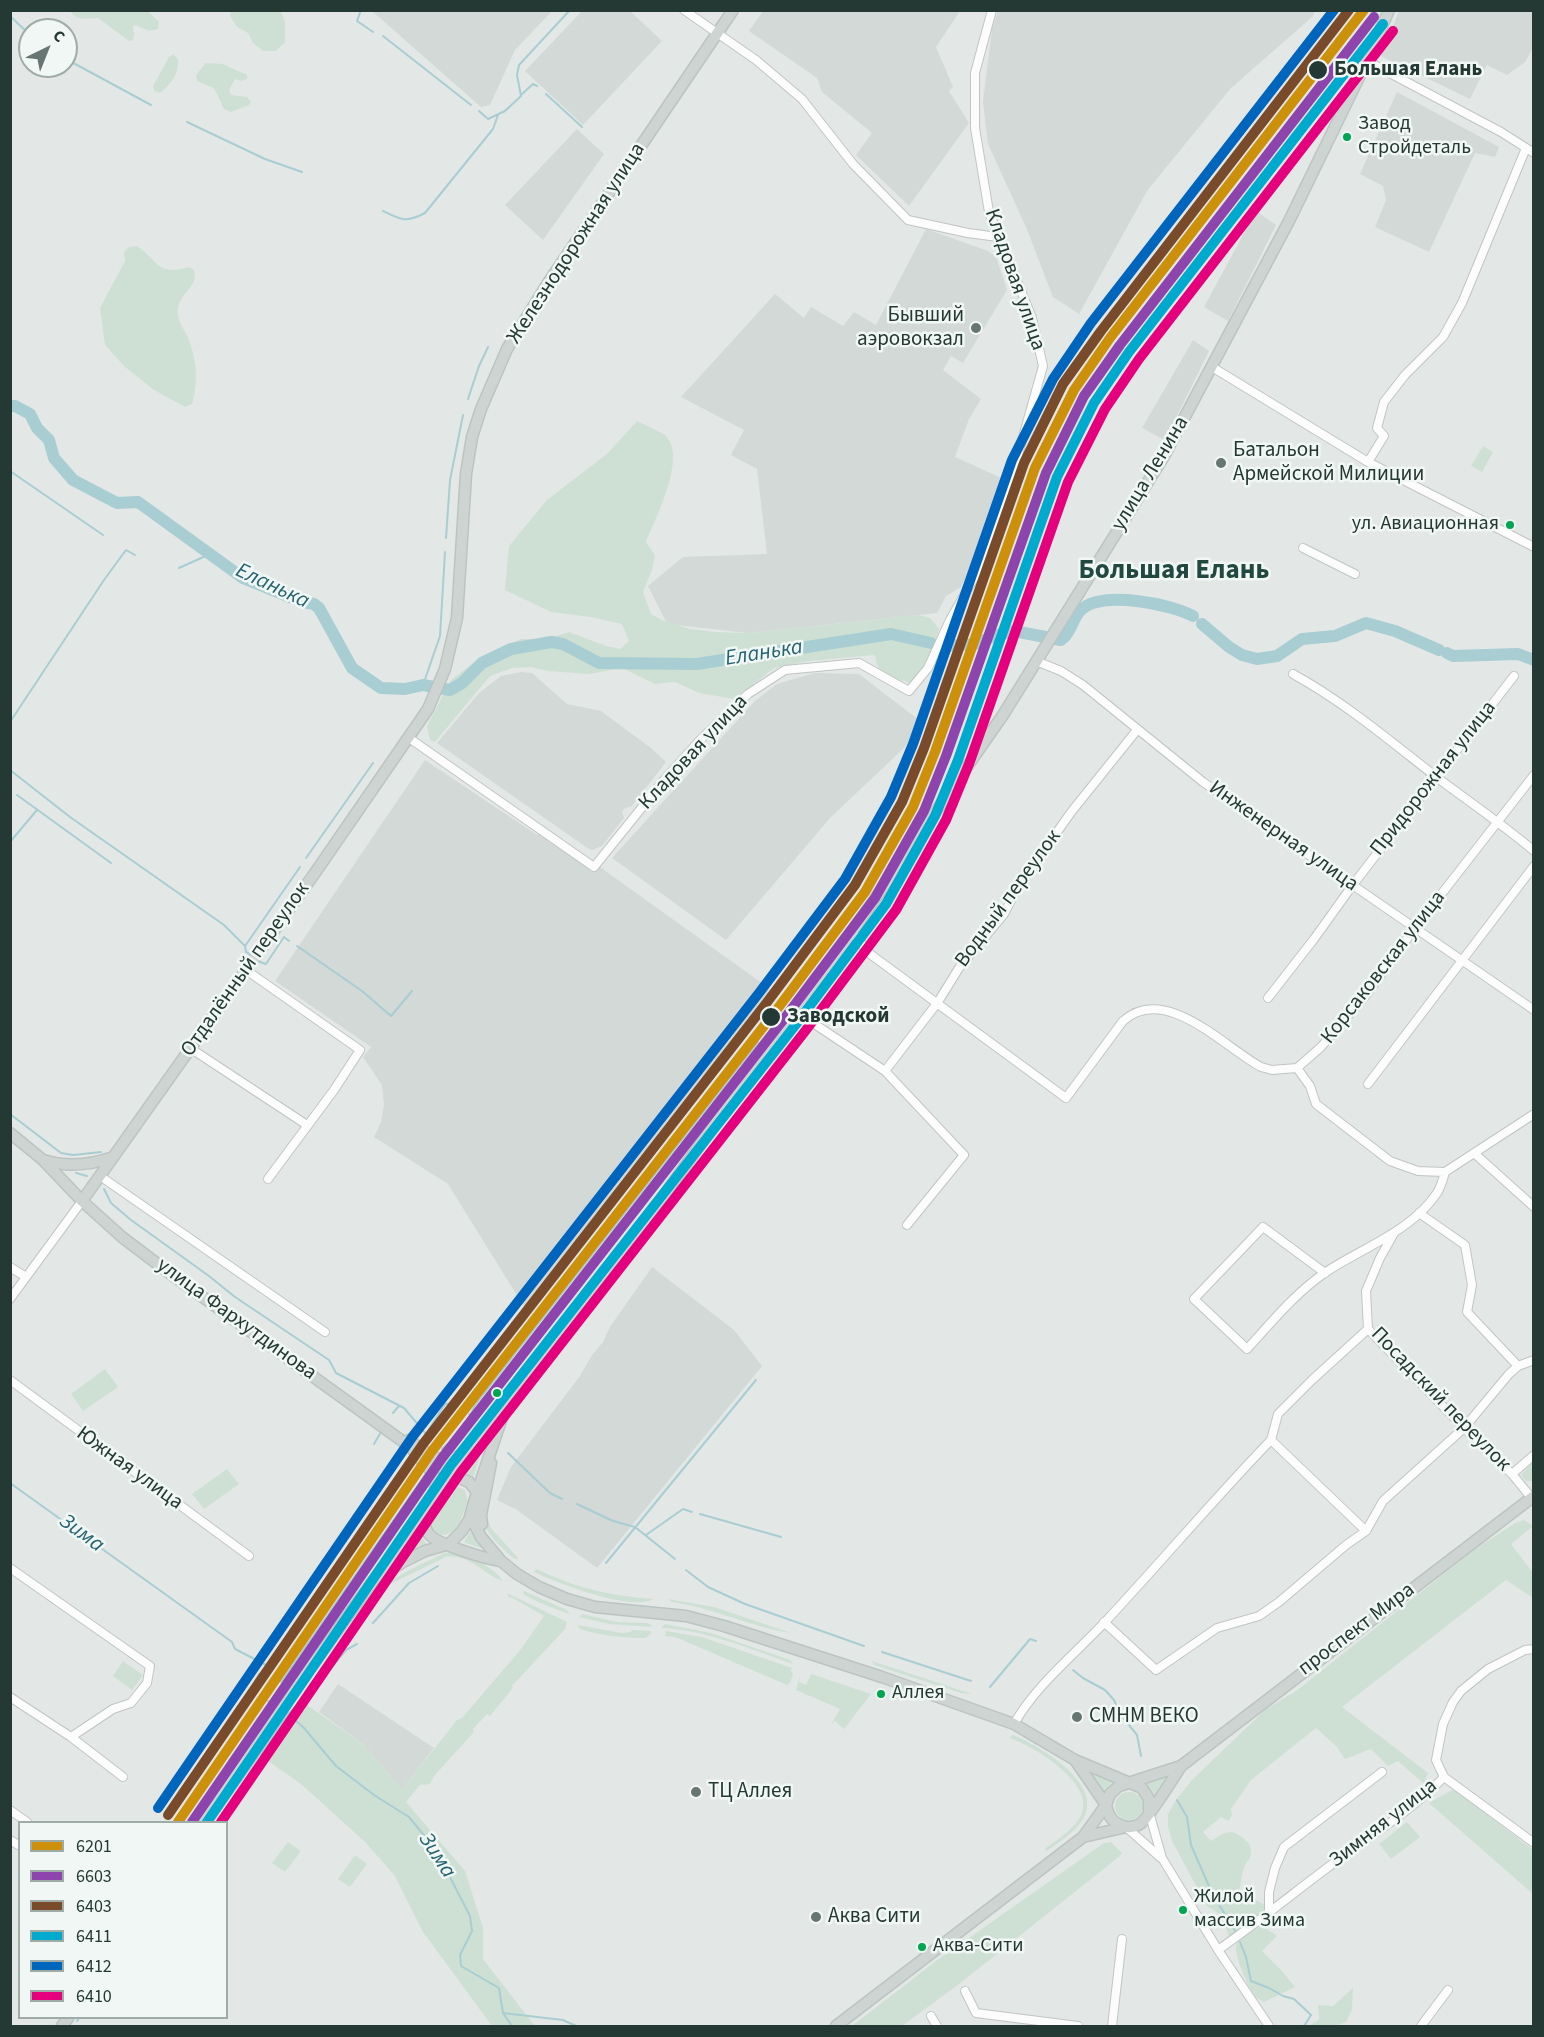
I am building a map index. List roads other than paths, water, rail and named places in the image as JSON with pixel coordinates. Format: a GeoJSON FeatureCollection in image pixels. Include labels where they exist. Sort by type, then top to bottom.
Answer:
{"type":"FeatureCollection","features":[{"type":"Feature","properties":{"kind":"main road","name":"Железнодорожная улица"},"geometry":{"type":"LineString","coordinates":[[409,738],[428,709],[446,669],[457,618],[466,474],[472,437],[481,409],[507,349],[548,283],[733,10]]}},
{"type":"Feature","properties":{"kind":"main road","name":"улица Ленина"},"geometry":{"type":"LineString","coordinates":[[425,1512],[454,1476],[482,1434],[507,1406],[625,1250],[852,932],[1003,715],[1160,462],[1289,221],[1367,61],[1389,10]]}},
{"type":"Feature","properties":{"kind":"main road","name":"Отдалённый переулок"},"geometry":{"type":"LineString","coordinates":[[82,1201],[409,738]]}},
{"type":"Feature","properties":{"kind":"main road","name":"улица Фархутдинова"},"geometry":{"type":"LineString","coordinates":[[10,1133],[43,1160],[102,1220],[168,1272],[412,1448],[435,1479],[436,1492],[425,1512]]}},
{"type":"Feature","properties":{"kind":"main road"},"geometry":{"type":"LineString","coordinates":[[43,1160],[57,1164],[69,1164],[101,1161],[113,1156]]}},
{"type":"Feature","properties":{"kind":"main road"},"geometry":{"type":"LineString","coordinates":[[346,1399],[367,1407],[437,1460],[457,1458],[482,1434]]}},
{"type":"Feature","properties":{"kind":"main road","name":"улица Ленина"},"geometry":{"type":"LineString","coordinates":[[448,1544],[462,1531],[469,1520],[507,1406]]}},
{"type":"Feature","properties":{"kind":"main road"},"geometry":{"type":"LineString","coordinates":[[412,1448],[454,1476],[469,1482],[477,1492]]}},
{"type":"Feature","properties":{"kind":"main road"},"geometry":{"type":"LineString","coordinates":[[489,1455],[491,1469],[483,1502],[482,1525],[496,1546],[501,1561]]}},
{"type":"Feature","properties":{"kind":"main road","name":"проспект Мира"},"geometry":{"type":"LineString","coordinates":[[1130,1784],[1181,1766],[1533,1498]]}},
{"type":"Feature","properties":{"kind":"main road"},"geometry":{"type":"LineString","coordinates":[[474,1504],[477,1529],[501,1561],[533,1584],[567,1599],[608,1609],[686,1616],[882,1677],[1014,1724],[1075,1760],[1142,1788],[1146,1793],[1149,1799],[1149,1812],[1143,1822],[1132,1827],[1083,1837]]}},
{"type":"Feature","properties":{"kind":"main road"},"geometry":{"type":"LineString","coordinates":[[425,1512],[424,1524],[429,1535],[482,1558],[501,1561]]}},
{"type":"Feature","properties":{"kind":"main road"},"geometry":{"type":"LineString","coordinates":[[200,1821],[425,1512]]}},
{"type":"Feature","properties":{"kind":"main road"},"geometry":{"type":"LineString","coordinates":[[373,1581],[402,1562],[425,1551],[448,1544]]}},
{"type":"Feature","properties":{"kind":"main road"},"geometry":{"type":"LineString","coordinates":[[1075,1760],[1107,1805]]}},
{"type":"Feature","properties":{"kind":"main road","name":"проспект Мира"},"geometry":{"type":"LineString","coordinates":[[1149,1812],[1181,1766]]}},
{"type":"Feature","properties":{"kind":"main road"},"geometry":{"type":"LineString","coordinates":[[1126,1827],[1114,1822],[1110,1817],[1107,1799],[1114,1789],[1130,1784]]}},
{"type":"Feature","properties":{"kind":"main road"},"geometry":{"type":"LineString","coordinates":[[837,2026],[1083,1837],[1107,1805]]}},
{"type":"Feature","properties":{"kind":"street"},"geometry":{"type":"LineString","coordinates":[[684,10],[756,60],[802,99],[853,164],[908,220],[998,237]]}},
{"type":"Feature","properties":{"kind":"street","name":"Кладовая улица"},"geometry":{"type":"LineString","coordinates":[[409,738],[594,867],[664,780],[700,740],[748,694],[785,670],[859,663],[909,691],[928,669],[950,620],[974,578],[999,522],[1043,366],[1032,318],[989,212],[975,128],[975,74],[992,10]]}},
{"type":"Feature","properties":{"kind":"street"},"geometry":{"type":"LineString","coordinates":[[1367,61],[1530,150],[1462,303],[1443,338],[1405,375],[1384,402],[1377,428],[1384,436],[1368,462]]}},
{"type":"Feature","properties":{"kind":"street"},"geometry":{"type":"LineString","coordinates":[[1212,367],[1368,462],[1533,547]]}},
{"type":"Feature","properties":{"kind":"street"},"geometry":{"type":"LineString","coordinates":[[1303,548],[1355,574]]}},
{"type":"Feature","properties":{"kind":"street","name":"Инженерная улица"},"geometry":{"type":"LineString","coordinates":[[1036,661],[1061,671],[1083,685],[1203,782],[1533,1010]]}},
{"type":"Feature","properties":{"kind":"street"},"geometry":{"type":"LineString","coordinates":[[1293,674],[1317,687],[1381,732],[1436,777],[1498,821],[1533,851]]}},
{"type":"Feature","properties":{"kind":"street","name":"Придорожная улица"},"geometry":{"type":"LineString","coordinates":[[1268,998],[1514,676]]}},
{"type":"Feature","properties":{"kind":"street","name":"Водный переулок"},"geometry":{"type":"LineString","coordinates":[[885,1071],[938,1002],[959,968],[1004,914],[1018,888],[1072,811],[1137,730]]}},
{"type":"Feature","properties":{"kind":"street","name":"Корсаковская улица"},"geometry":{"type":"LineString","coordinates":[[1297,1068],[1312,1057],[1366,995],[1533,775]]}},
{"type":"Feature","properties":{"kind":"street"},"geometry":{"type":"LineString","coordinates":[[1368,1084],[1533,866]]}},
{"type":"Feature","properties":{"kind":"street"},"geometry":{"type":"LineString","coordinates":[[852,932],[870,954],[1066,1098],[1129,1015],[1158,1008],[1178,1014],[1261,1067],[1272,1070],[1297,1068],[1310,1086],[1316,1104],[1390,1161],[1418,1171],[1445,1172],[1533,1114]]}},
{"type":"Feature","properties":{"kind":"street"},"geometry":{"type":"LineString","coordinates":[[246,970],[360,1050],[334,1090],[268,1179]]}},
{"type":"Feature","properties":{"kind":"street"},"geometry":{"type":"LineString","coordinates":[[795,1011],[885,1071],[964,1155],[907,1225]]}},
{"type":"Feature","properties":{"kind":"street"},"geometry":{"type":"LineString","coordinates":[[190,1048],[307,1125]]}},
{"type":"Feature","properties":{"kind":"street"},"geometry":{"type":"LineString","coordinates":[[1474,1153],[1533,1207]]}},
{"type":"Feature","properties":{"kind":"street","name":"Посадский переулок"},"geometry":{"type":"LineString","coordinates":[[1324,1273],[1263,1227],[1194,1299],[1247,1349],[1290,1302],[1324,1273],[1396,1231],[1419,1213],[1437,1192],[1445,1172]]}},
{"type":"Feature","properties":{"kind":"street"},"geometry":{"type":"LineString","coordinates":[[100,1176],[325,1332]]}},
{"type":"Feature","properties":{"kind":"street"},"geometry":{"type":"LineString","coordinates":[[10,1299],[82,1201]]}},
{"type":"Feature","properties":{"kind":"street"},"geometry":{"type":"LineString","coordinates":[[1419,1213],[1465,1245],[1472,1285],[1467,1312],[1518,1366]]}},
{"type":"Feature","properties":{"kind":"street","name":"Посадский переулок"},"geometry":{"type":"LineString","coordinates":[[1396,1231],[1380,1258],[1366,1291],[1368,1329],[1533,1498]]}},
{"type":"Feature","properties":{"kind":"street"},"geometry":{"type":"LineString","coordinates":[[10,1267],[26,1277]]}},
{"type":"Feature","properties":{"kind":"street"},"geometry":{"type":"LineString","coordinates":[[1014,1724],[1022,1709],[1035,1694],[1271,1440],[1278,1414],[1368,1329]]}},
{"type":"Feature","properties":{"kind":"street"},"geometry":{"type":"LineString","coordinates":[[1104,1622],[1156,1670],[1216,1628],[1259,1616],[1366,1531],[1383,1501],[1464,1428],[1518,1366],[1533,1360]]}},
{"type":"Feature","properties":{"kind":"street","name":"Южная улица"},"geometry":{"type":"LineString","coordinates":[[10,1380],[249,1556]]}},
{"type":"Feature","properties":{"kind":"street"},"geometry":{"type":"LineString","coordinates":[[1271,1440],[1366,1531]]}},
{"type":"Feature","properties":{"kind":"street"},"geometry":{"type":"LineString","coordinates":[[1512,1474],[1533,1455]]}},
{"type":"Feature","properties":{"kind":"street"},"geometry":{"type":"LineString","coordinates":[[10,1568],[150,1666],[147,1683],[131,1703],[113,1708],[71,1737]]}},
{"type":"Feature","properties":{"kind":"street","name":"Зимняя улица"},"geometry":{"type":"LineString","coordinates":[[1218,1950],[1269,1914],[1300,1887],[1424,1798],[1444,1778],[1436,1760],[1443,1724],[1461,1691],[1488,1670],[1525,1650],[1533,1649]]}},
{"type":"Feature","properties":{"kind":"street"},"geometry":{"type":"LineString","coordinates":[[10,1697],[71,1737],[123,1777]]}},
{"type":"Feature","properties":{"kind":"street","name":"Зимняя улица"},"geometry":{"type":"LineString","coordinates":[[1269,1914],[1269,1892],[1275,1868],[1284,1847],[1382,1772]]}},
{"type":"Feature","properties":{"kind":"street"},"geometry":{"type":"LineString","coordinates":[[1444,1778],[1533,1843]]}},
{"type":"Feature","properties":{"kind":"street"},"geometry":{"type":"LineString","coordinates":[[10,1810],[26,1821]]}},
{"type":"Feature","properties":{"kind":"street"},"geometry":{"type":"LineString","coordinates":[[1149,1812],[1162,1858],[1218,1950],[1269,2026]]}},
{"type":"Feature","properties":{"kind":"street"},"geometry":{"type":"LineString","coordinates":[[1126,1827],[1162,1858]]}},
{"type":"Feature","properties":{"kind":"street"},"geometry":{"type":"LineString","coordinates":[[1112,2026],[1122,1939]]}},
{"type":"Feature","properties":{"kind":"street"},"geometry":{"type":"LineString","coordinates":[[1421,2026],[1448,1989]]}},
{"type":"Feature","properties":{"kind":"street"},"geometry":{"type":"LineString","coordinates":[[965,1991],[976,2013],[1078,2026]]}},
{"type":"Feature","properties":{"kind":"street"},"geometry":{"type":"LineString","coordinates":[[931,2016],[937,2026]]}},
{"type":"Feature","properties":{"kind":"waterway"},"geometry":{"type":"LineString","coordinates":[[361,10],[357,21],[373,32]]}},
{"type":"Feature","properties":{"kind":"waterway"},"geometry":{"type":"LineString","coordinates":[[479,111],[488,119],[505,111],[521,96],[517,75],[519,65],[570,10]]}},
{"type":"Feature","properties":{"kind":"waterway"},"geometry":{"type":"LineString","coordinates":[[10,16],[18,24]]}},
{"type":"Feature","properties":{"kind":"waterway"},"geometry":{"type":"LineString","coordinates":[[383,36],[471,105]]}},
{"type":"Feature","properties":{"kind":"waterway"},"geometry":{"type":"LineString","coordinates":[[78,65],[151,105]]}},
{"type":"Feature","properties":{"kind":"waterway"},"geometry":{"type":"LineString","coordinates":[[521,95],[533,84],[537,86]]}},
{"type":"Feature","properties":{"kind":"waterway"},"geometry":{"type":"LineString","coordinates":[[546,94],[582,127]]}},
{"type":"Feature","properties":{"kind":"waterway"},"geometry":{"type":"LineString","coordinates":[[383,211],[404,219],[425,213],[493,129],[498,115]]}},
{"type":"Feature","properties":{"kind":"waterway"},"geometry":{"type":"LineString","coordinates":[[187,122],[265,159],[302,172]]}},
{"type":"Feature","properties":{"kind":"waterway"},"geometry":{"type":"LineString","coordinates":[[468,399],[488,347]]}},
{"type":"Feature","properties":{"kind":"waterway","name":"Еланька"},"geometry":{"type":"LineString","coordinates":[[10,406],[15,406],[30,414],[37,428],[49,440],[54,458],[73,480],[117,503],[138,502],[243,578],[302,602],[314,604],[319,608],[352,668],[381,688],[405,689],[423,685],[450,690],[462,683],[482,663],[511,649],[551,642],[563,644],[599,663],[697,664],[891,634],[931,643]]}},
{"type":"Feature","properties":{"kind":"waterway"},"geometry":{"type":"LineString","coordinates":[[446,538],[450,480],[463,415]]}},
{"type":"Feature","properties":{"kind":"waterway"},"geometry":{"type":"LineString","coordinates":[[10,471],[103,535]]}},
{"type":"Feature","properties":{"kind":"waterway"},"geometry":{"type":"LineString","coordinates":[[10,722],[126,550],[135,555]]}},
{"type":"Feature","properties":{"kind":"waterway"},"geometry":{"type":"LineString","coordinates":[[423,685],[440,636],[445,552]]}},
{"type":"Feature","properties":{"kind":"waterway"},"geometry":{"type":"LineString","coordinates":[[179,568],[210,554]]}},
{"type":"Feature","properties":{"kind":"waterway","name":"Еланька"},"geometry":{"type":"LineString","coordinates":[[945,646],[975,644],[1014,631],[1061,640],[1068,633],[1081,610],[1091,604],[1104,601],[1137,601],[1169,607],[1193,616]]}},
{"type":"Feature","properties":{"kind":"waterway","name":"Еланька"},"geometry":{"type":"LineString","coordinates":[[1202,624],[1229,647],[1242,655],[1257,659],[1277,656],[1302,639],[1335,636],[1366,623],[1395,631],[1439,650]]}},
{"type":"Feature","properties":{"kind":"waterway","name":"Еланька"},"geometry":{"type":"LineString","coordinates":[[1447,653],[1453,656],[1518,654],[1534,660]]}},
{"type":"Feature","properties":{"kind":"waterway"},"geometry":{"type":"LineString","coordinates":[[306,858],[373,763]]}},
{"type":"Feature","properties":{"kind":"waterway"},"geometry":{"type":"LineString","coordinates":[[10,770],[70,817],[224,925],[250,954]]}},
{"type":"Feature","properties":{"kind":"waterway"},"geometry":{"type":"LineString","coordinates":[[17,795],[111,863]]}},
{"type":"Feature","properties":{"kind":"waterway"},"geometry":{"type":"LineString","coordinates":[[10,842],[37,810]]}},
{"type":"Feature","properties":{"kind":"waterway"},"geometry":{"type":"LineString","coordinates":[[245,946],[300,867]]}},
{"type":"Feature","properties":{"kind":"waterway"},"geometry":{"type":"LineString","coordinates":[[260,962],[266,964],[284,937],[289,941]]}},
{"type":"Feature","properties":{"kind":"waterway"},"geometry":{"type":"LineString","coordinates":[[297,946],[362,991],[391,1016],[412,991]]}},
{"type":"Feature","properties":{"kind":"waterway"},"geometry":{"type":"LineString","coordinates":[[442,1449],[461,1429],[475,1405],[758,1042]]}},
{"type":"Feature","properties":{"kind":"waterway"},"geometry":{"type":"LineString","coordinates":[[104,1189],[111,1203],[131,1220],[235,1297],[329,1360],[336,1373],[404,1408],[426,1434],[445,1404],[454,1403],[568,1263],[697,1097]]}},
{"type":"Feature","properties":{"kind":"waterway"},"geometry":{"type":"LineString","coordinates":[[10,1114],[61,1153],[73,1155],[101,1152]]}},
{"type":"Feature","properties":{"kind":"waterway"},"geometry":{"type":"LineString","coordinates":[[76,1173],[87,1176]]}},
{"type":"Feature","properties":{"kind":"waterway"},"geometry":{"type":"LineString","coordinates":[[606,1563],[756,1380]]}},
{"type":"Feature","properties":{"kind":"waterway"},"geometry":{"type":"LineString","coordinates":[[393,1413],[399,1406]]}},
{"type":"Feature","properties":{"kind":"waterway"},"geometry":{"type":"LineString","coordinates":[[469,1414],[477,1420]]}},
{"type":"Feature","properties":{"kind":"waterway"},"geometry":{"type":"LineString","coordinates":[[374,1444],[381,1432]]}},
{"type":"Feature","properties":{"kind":"waterway"},"geometry":{"type":"LineString","coordinates":[[508,1453],[550,1493],[562,1499]]}},
{"type":"Feature","properties":{"kind":"waterway"},"geometry":{"type":"LineString","coordinates":[[281,1682],[425,1475]]}},
{"type":"Feature","properties":{"kind":"waterway","name":"Зима"},"geometry":{"type":"LineString","coordinates":[[10,1483],[232,1642],[235,1649],[268,1666],[265,1672],[259,1674],[250,1691],[255,1693]]}},
{"type":"Feature","properties":{"kind":"waterway"},"geometry":{"type":"LineString","coordinates":[[577,1504],[613,1521],[635,1527],[675,1559]]}},
{"type":"Feature","properties":{"kind":"waterway"},"geometry":{"type":"LineString","coordinates":[[646,1535],[683,1509],[692,1512]]}},
{"type":"Feature","properties":{"kind":"waterway"},"geometry":{"type":"LineString","coordinates":[[700,1514],[781,1537]]}},
{"type":"Feature","properties":{"kind":"waterway"},"geometry":{"type":"LineString","coordinates":[[373,1623],[409,1583],[438,1566]]}},
{"type":"Feature","properties":{"kind":"waterway"},"geometry":{"type":"LineString","coordinates":[[686,1570],[708,1587],[745,1604],[864,1646]]}},
{"type":"Feature","properties":{"kind":"waterway"},"geometry":{"type":"LineString","coordinates":[[990,1687],[1030,1639],[1036,1641]]}},
{"type":"Feature","properties":{"kind":"waterway"},"geometry":{"type":"LineString","coordinates":[[316,1686],[346,1650],[357,1644]]}},
{"type":"Feature","properties":{"kind":"waterway"},"geometry":{"type":"LineString","coordinates":[[882,1652],[971,1681]]}},
{"type":"Feature","properties":{"kind":"waterway"},"geometry":{"type":"LineString","coordinates":[[1073,1670],[1105,1690],[1114,1700],[1120,1714],[1137,1735],[1141,1756]]}},
{"type":"Feature","properties":{"kind":"waterway","name":"Зима"},"geometry":{"type":"LineString","coordinates":[[268,1701],[274,1705]]}},
{"type":"Feature","properties":{"kind":"waterway"},"geometry":{"type":"LineString","coordinates":[[213,1821],[288,1714],[303,1701]]}},
{"type":"Feature","properties":{"kind":"waterway","name":"Зима"},"geometry":{"type":"LineString","coordinates":[[288,1714],[304,1728],[336,1766],[374,1795],[409,1817],[436,1850],[470,1916],[472,1931],[460,1955],[461,1966],[499,1988],[503,2013],[512,2026]]}},
{"type":"Feature","properties":{"kind":"waterway"},"geometry":{"type":"LineString","coordinates":[[1177,1800],[1187,1817],[1191,1845],[1212,1893],[1235,1931]]}},
{"type":"Feature","properties":{"kind":"waterway"},"geometry":{"type":"LineString","coordinates":[[1240,1942],[1251,1981],[1294,1999],[1311,2015],[1304,2026]]}},
{"type":"Feature","properties":{"kind":"waterway"},"geometry":{"type":"LineString","coordinates":[[503,2013],[563,2020],[576,2026]]}},
{"type":"Feature","properties":{"kind":"waterway"},"geometry":{"type":"LineString","coordinates":[[588,2026],[597,2026]]}},
{"type":"Feature","properties":{"kind":"place","name":"Большая Елань"},"geometry":{"type":"Point","coordinates":[1318,70]}},
{"type":"Feature","properties":{"kind":"place","name":"Завод Стройдеталь"},"geometry":{"type":"Point","coordinates":[1347,137]}},
{"type":"Feature","properties":{"kind":"place","name":"Бывший аэровокзал"},"geometry":{"type":"Point","coordinates":[976,328]}},
{"type":"Feature","properties":{"kind":"place","name":"Батальон Армейской Милиции"},"geometry":{"type":"Point","coordinates":[1221,463]}},
{"type":"Feature","properties":{"kind":"place","name":"ул. Авиационная"},"geometry":{"type":"Point","coordinates":[1510,525]}},
{"type":"Feature","properties":{"kind":"place","name":"Заводской"},"geometry":{"type":"Point","coordinates":[771,1017]}},
{"type":"Feature","properties":{"kind":"place","name":"Аллея"},"geometry":{"type":"Point","coordinates":[881,1694]}},
{"type":"Feature","properties":{"kind":"place","name":"СМНМ ВЕКО"},"geometry":{"type":"Point","coordinates":[1077,1717]}},
{"type":"Feature","properties":{"kind":"place","name":"ТЦ Аллея"},"geometry":{"type":"Point","coordinates":[696,1792]}},
{"type":"Feature","properties":{"kind":"place","name":"Жилой массив Зима"},"geometry":{"type":"Point","coordinates":[1183,1910]}},
{"type":"Feature","properties":{"kind":"place","name":"Аква Сити"},"geometry":{"type":"Point","coordinates":[816,1917]}},
{"type":"Feature","properties":{"kind":"place","name":"Аква-Сити"},"geometry":{"type":"Point","coordinates":[922,1947]}},
{"type":"Feature","properties":{"kind":"district","name":"Большая Елань"},"geometry":{"type":"Point","coordinates":[1174,572]}}]}
